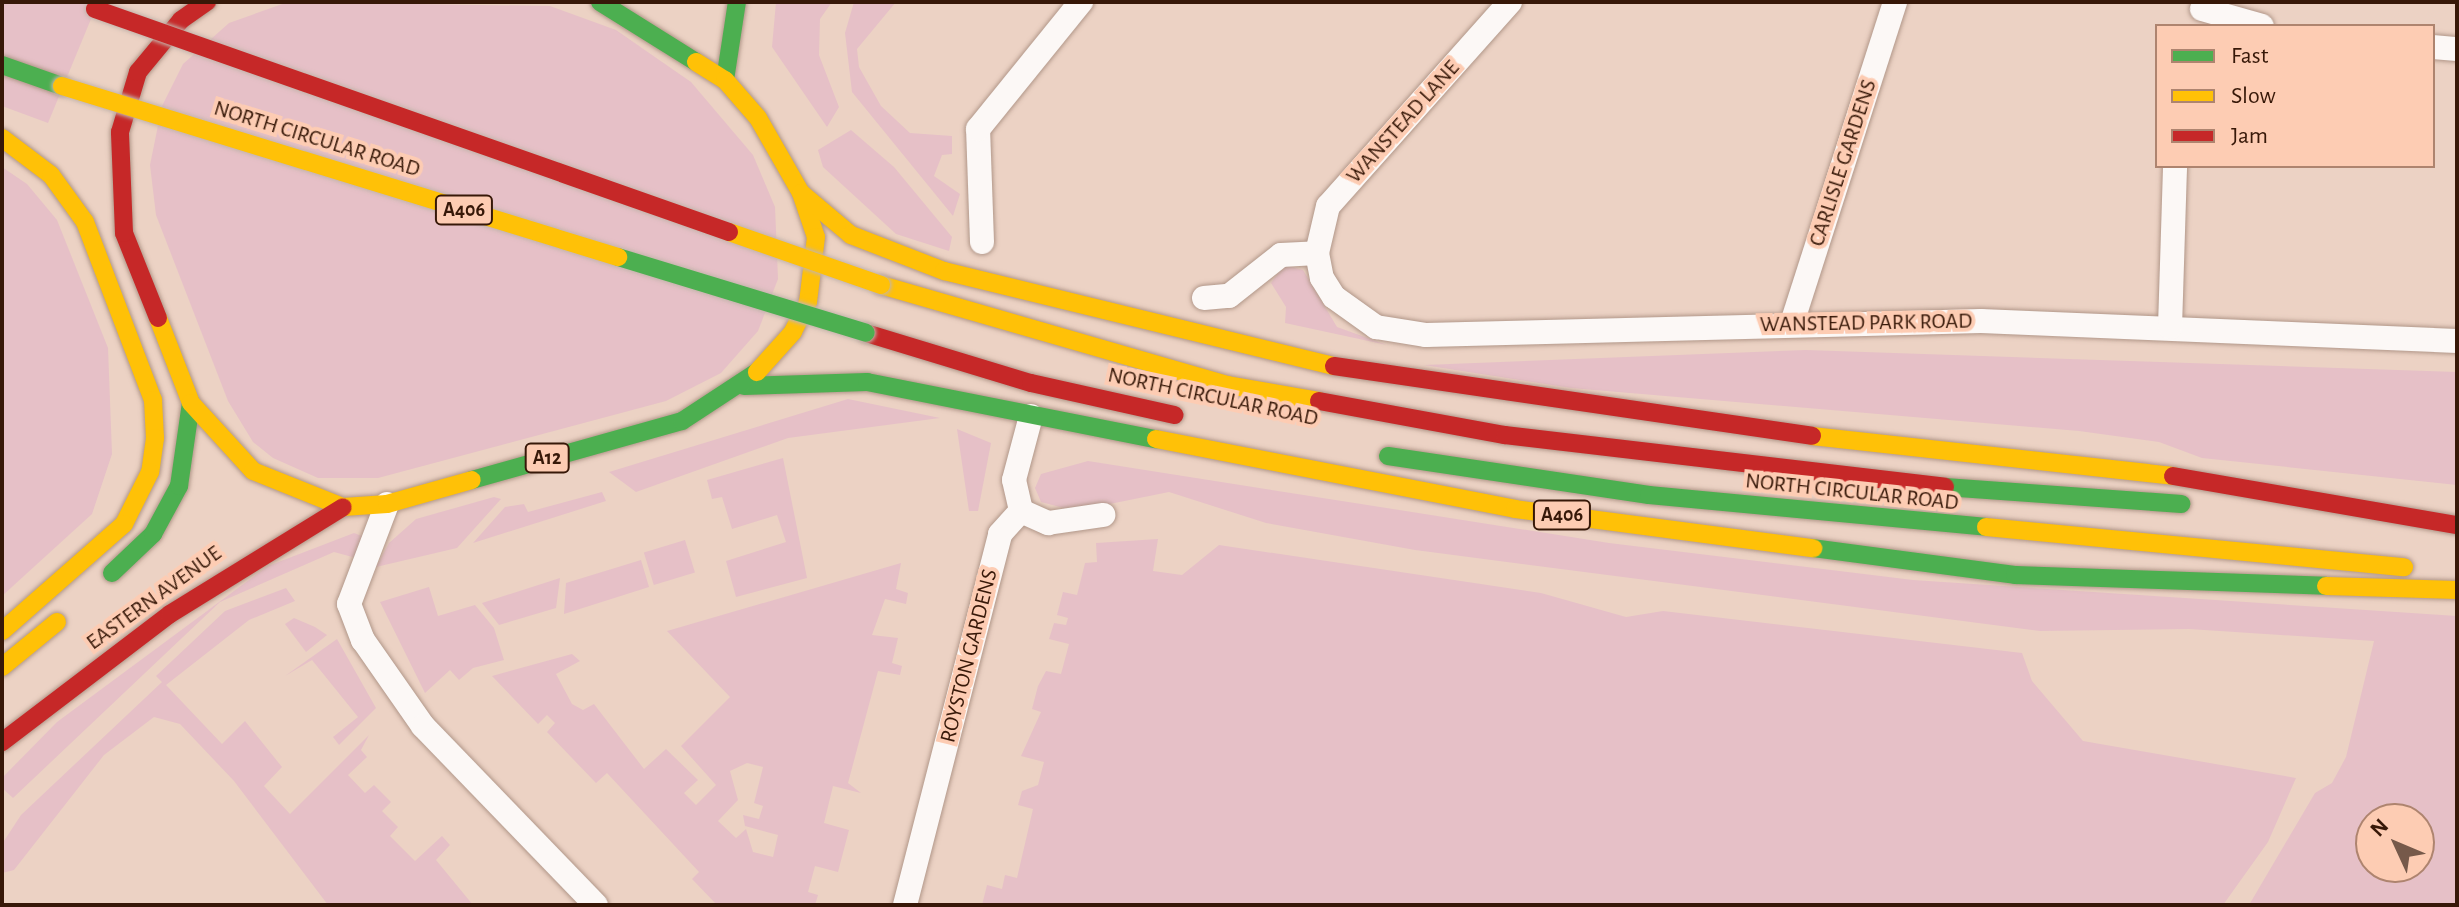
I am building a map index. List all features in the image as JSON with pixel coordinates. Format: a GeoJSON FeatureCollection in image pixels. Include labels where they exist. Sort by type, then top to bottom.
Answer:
{"type":"FeatureCollection","features":[{"type":"Feature","properties":{"kind":"highway","name":"NORTH CIRCULAR ROAD"},"geometry":{"type":"LineString","coordinates":[[77,2],[881,285],[1228,385],[1491,433],[1877,482],[2214,507],[2457,534]]}},
{"type":"Feature","properties":{"kind":"highway","name":"A12"},"geometry":{"type":"LineString","coordinates":[[207,2],[181,20],[138,72],[120,132],[124,233],[191,403],[253,471],[343,507],[387,504],[682,421],[744,386],[784,343],[808,302],[816,237],[801,193],[758,118],[725,80],[600,2]]}},
{"type":"Feature","properties":{"kind":"highway"},"geometry":{"type":"LineString","coordinates":[[725,80],[737,2]]}},
{"type":"Feature","properties":{"kind":"highway","name":"NORTH CIRCULAR ROAD"},"geometry":{"type":"LineString","coordinates":[[2,65],[1031,383],[1202,422]]}},
{"type":"Feature","properties":{"kind":"highway"},"geometry":{"type":"LineString","coordinates":[[2,120],[61,160],[124,233]]}},
{"type":"Feature","properties":{"kind":"highway"},"geometry":{"type":"LineString","coordinates":[[2,138],[51,175],[85,222],[153,400],[155,438],[150,472],[124,524],[2,631]]}},
{"type":"Feature","properties":{"kind":"highway"},"geometry":{"type":"LineString","coordinates":[[801,193],[851,235],[944,271],[1320,364],[1527,402],[2241,484],[2457,525]]}},
{"type":"Feature","properties":{"kind":"highway","name":"A406"},"geometry":{"type":"LineString","coordinates":[[744,386],[867,382],[1515,509],[2015,575],[2457,590]]}},
{"type":"Feature","properties":{"kind":"highway","name":"EASTERN AVENUE"},"geometry":{"type":"LineString","coordinates":[[99,586],[153,534],[179,486],[191,403]]}},
{"type":"Feature","properties":{"kind":"highway","name":"NORTH CIRCULAR ROAD"},"geometry":{"type":"LineString","coordinates":[[1368,453],[1649,495],[2457,574]]}},
{"type":"Feature","properties":{"kind":"highway","name":"EASTERN AVENUE"},"geometry":{"type":"LineString","coordinates":[[2,742],[170,614],[343,507]]}},
{"type":"Feature","properties":{"kind":"highway","name":"EASTERN AVENUE"},"geometry":{"type":"LineString","coordinates":[[2,667],[76,606]]}},
{"type":"Feature","properties":{"kind":"street"},"geometry":{"type":"LineString","coordinates":[[982,242],[978,129],[1081,2]]}},
{"type":"Feature","properties":{"kind":"street","name":"WANSTEAD LANE"},"geometry":{"type":"LineString","coordinates":[[1317,253],[1328,206],[1510,2]]}},
{"type":"Feature","properties":{"kind":"street","name":"CARLISLE GARDENS"},"geometry":{"type":"LineString","coordinates":[[1792,323],[1895,2]]}},
{"type":"Feature","properties":{"kind":"street"},"geometry":{"type":"LineString","coordinates":[[2201,12],[2253,24]]}},
{"type":"Feature","properties":{"kind":"street"},"geometry":{"type":"LineString","coordinates":[[2435,47],[2457,49]]}},
{"type":"Feature","properties":{"kind":"street"},"geometry":{"type":"LineString","coordinates":[[2170,327],[2175,168]]}},
{"type":"Feature","properties":{"kind":"street"},"geometry":{"type":"LineString","coordinates":[[1204,298],[1229,296],[1281,255],[1317,253]]}},
{"type":"Feature","properties":{"kind":"street","name":"WANSTEAD PARK ROAD"},"geometry":{"type":"LineString","coordinates":[[1317,253],[1322,278],[1353,315],[1376,327],[1426,335],[1792,323],[2170,327],[2457,341]]}},
{"type":"Feature","properties":{"kind":"street"},"geometry":{"type":"LineString","coordinates":[[1031,416],[1014,480],[1021,511],[1048,523],[1103,515]]}},
{"type":"Feature","properties":{"kind":"street"},"geometry":{"type":"LineString","coordinates":[[387,504],[349,604],[363,640],[423,726],[596,905]]}},
{"type":"Feature","properties":{"kind":"street","name":"ROYSTON GARDENS"},"geometry":{"type":"LineString","coordinates":[[905,905],[1000,534],[1021,511]]}},
{"type":"Feature","properties":{"kind":"shaded area"},"geometry":{"type":"Polygon","coordinates":[[[2,2],[98,2],[48,123],[2,106],[2,2]]]}},
{"type":"Feature","properties":{"kind":"shaded area"},"geometry":{"type":"Polygon","coordinates":[[[288,2],[550,6],[616,30],[691,82],[753,155],[775,207],[778,279],[758,331],[721,373],[666,401],[378,478],[318,478],[273,458],[253,442],[228,401],[156,215],[150,165],[162,106],[183,64],[229,23],[288,2]]]}},
{"type":"Feature","properties":{"kind":"shaded area"},"geometry":{"type":"Polygon","coordinates":[[[776,2],[832,2],[820,19],[819,55],[839,107],[827,127],[772,47],[776,2]]]}},
{"type":"Feature","properties":{"kind":"shaded area"},"geometry":{"type":"Polygon","coordinates":[[[854,2],[896,2],[857,49],[859,67],[881,106],[910,133],[952,136],[952,154],[942,155],[934,176],[960,194],[953,216],[852,92],[845,33],[854,2]]]}},
{"type":"Feature","properties":{"kind":"shaded area"},"geometry":{"type":"Polygon","coordinates":[[[851,130],[894,167],[952,237],[949,251],[896,234],[823,167],[818,150],[851,130]]]}},
{"type":"Feature","properties":{"kind":"shaded area"},"geometry":{"type":"Polygon","coordinates":[[[2,167],[27,184],[57,220],[108,348],[112,454],[92,514],[2,596],[2,167]]]}},
{"type":"Feature","properties":{"kind":"shaded area"},"geometry":{"type":"Polygon","coordinates":[[[1284,265],[1303,270],[1337,327],[1387,345],[1285,323],[1286,307],[1271,283],[1284,265]]]}},
{"type":"Feature","properties":{"kind":"shaded area"},"geometry":{"type":"Polygon","coordinates":[[[1806,350],[2457,372],[2457,485],[2202,458],[2159,442],[2079,431],[1571,388],[1424,365],[1806,350]]]}},
{"type":"Feature","properties":{"kind":"shaded area"},"geometry":{"type":"Polygon","coordinates":[[[848,399],[940,418],[788,438],[636,492],[609,472],[848,399]]]}},
{"type":"Feature","properties":{"kind":"shaded area"},"geometry":{"type":"Polygon","coordinates":[[[957,429],[991,443],[978,511],[969,511],[957,429]]]}},
{"type":"Feature","properties":{"kind":"shaded area"},"geometry":{"type":"Polygon","coordinates":[[[783,458],[807,578],[736,597],[726,561],[786,542],[777,515],[732,529],[722,497],[712,499],[707,480],[783,458]]]}},
{"type":"Feature","properties":{"kind":"shaded area"},"geometry":{"type":"Polygon","coordinates":[[[1088,461],[1609,543],[1913,580],[2457,616],[2457,905],[2249,905],[2315,793],[2332,783],[2346,757],[2374,641],[2189,629],[2040,631],[1415,550],[1266,523],[1169,492],[1075,511],[1041,502],[1035,488],[1041,474],[1088,461]]]}},
{"type":"Feature","properties":{"kind":"shaded area"},"geometry":{"type":"Polygon","coordinates":[[[602,492],[606,501],[473,543],[505,507],[524,504],[528,512],[602,492]]]}},
{"type":"Feature","properties":{"kind":"shaded area"},"geometry":{"type":"Polygon","coordinates":[[[494,497],[501,499],[457,548],[376,567],[389,543],[416,519],[494,497]]]}},
{"type":"Feature","properties":{"kind":"shaded area"},"geometry":{"type":"Polygon","coordinates":[[[354,533],[362,536],[356,558],[334,552],[220,602],[13,798],[2,788],[2,778],[57,722],[268,566],[354,533]]]}},
{"type":"Feature","properties":{"kind":"shaded area"},"geometry":{"type":"Polygon","coordinates":[[[1158,539],[1153,571],[1182,575],[1219,545],[1541,593],[1626,617],[1663,611],[2022,653],[2032,681],[2083,741],[2296,778],[2268,842],[2223,905],[982,905],[987,885],[1002,889],[1005,875],[1017,878],[1033,809],[1018,805],[1022,791],[1038,785],[1044,762],[1021,756],[1041,712],[1032,709],[1038,686],[1046,671],[1061,674],[1069,644],[1049,639],[1054,623],[1066,625],[1068,618],[1057,615],[1063,592],[1077,595],[1085,563],[1097,562],[1096,543],[1158,539]]]}},
{"type":"Feature","properties":{"kind":"shaded area"},"geometry":{"type":"Polygon","coordinates":[[[685,540],[695,573],[654,585],[644,553],[685,540]]]}},
{"type":"Feature","properties":{"kind":"shaded area"},"geometry":{"type":"Polygon","coordinates":[[[641,560],[649,587],[564,614],[566,583],[641,560]]]}},
{"type":"Feature","properties":{"kind":"shaded area"},"geometry":{"type":"Polygon","coordinates":[[[901,563],[896,589],[908,593],[906,604],[885,599],[872,635],[898,638],[892,663],[902,666],[900,675],[878,671],[848,783],[861,793],[833,786],[824,823],[849,830],[838,872],[815,866],[808,892],[818,895],[815,905],[717,905],[692,879],[699,872],[607,773],[596,783],[547,732],[555,723],[547,715],[538,724],[492,676],[572,654],[580,661],[556,674],[572,704],[583,710],[594,704],[644,769],[666,749],[698,780],[684,793],[696,805],[716,785],[681,746],[730,697],[667,631],[901,563]],[[747,763],[730,771],[738,800],[718,821],[736,838],[746,829],[753,852],[773,857],[778,835],[745,826],[743,815],[759,819],[763,806],[754,803],[763,767],[747,763]]]}},
{"type":"Feature","properties":{"kind":"shaded area"},"geometry":{"type":"Polygon","coordinates":[[[560,578],[556,608],[499,625],[482,603],[560,578]]]}},
{"type":"Feature","properties":{"kind":"shaded area"},"geometry":{"type":"Polygon","coordinates":[[[429,587],[438,616],[475,605],[494,628],[504,660],[473,668],[459,680],[450,670],[425,693],[380,602],[429,587]]]}},
{"type":"Feature","properties":{"kind":"shaded area"},"geometry":{"type":"Polygon","coordinates":[[[286,588],[295,601],[249,620],[166,685],[222,744],[245,721],[282,767],[264,786],[290,814],[369,735],[361,750],[367,757],[348,775],[365,793],[374,785],[391,802],[382,811],[398,827],[390,836],[415,861],[442,836],[450,845],[436,860],[473,905],[328,905],[234,781],[180,724],[154,717],[104,755],[14,870],[2,873],[2,844],[21,815],[162,682],[156,676],[225,611],[286,588]]]}},
{"type":"Feature","properties":{"kind":"shaded area"},"geometry":{"type":"Polygon","coordinates":[[[294,618],[327,635],[306,652],[285,624],[294,618]]]}},
{"type":"Feature","properties":{"kind":"shaded area"},"geometry":{"type":"Polygon","coordinates":[[[337,639],[376,708],[339,745],[333,737],[358,717],[312,660],[285,676],[337,639]]]}},
{"type":"Feature","properties":{"kind":"traffic: fast"},"geometry":{"type":"LineString","coordinates":[[600,2],[696,62]]}},
{"type":"Feature","properties":{"kind":"traffic: fast"},"geometry":{"type":"LineString","coordinates":[[725,80],[737,2]]}},
{"type":"Feature","properties":{"kind":"traffic: fast"},"geometry":{"type":"LineString","coordinates":[[2,65],[62,86]]}},
{"type":"Feature","properties":{"kind":"traffic: fast"},"geometry":{"type":"LineString","coordinates":[[618,257],[866,333]]}},
{"type":"Feature","properties":{"kind":"traffic: fast"},"geometry":{"type":"LineString","coordinates":[[472,480],[682,421],[757,372]]}},
{"type":"Feature","properties":{"kind":"traffic: fast"},"geometry":{"type":"LineString","coordinates":[[744,386],[867,382],[1156,439]]}},
{"type":"Feature","properties":{"kind":"traffic: fast"},"geometry":{"type":"LineString","coordinates":[[112,573],[153,534],[179,486],[191,403]]}},
{"type":"Feature","properties":{"kind":"traffic: fast"},"geometry":{"type":"LineString","coordinates":[[1388,456],[1649,495],[1986,527]]}},
{"type":"Feature","properties":{"kind":"traffic: fast"},"geometry":{"type":"LineString","coordinates":[[1945,487],[2181,504]]}},
{"type":"Feature","properties":{"kind":"traffic: fast"},"geometry":{"type":"LineString","coordinates":[[1813,548],[2015,575],[2326,586]]}},
{"type":"Feature","properties":{"kind":"traffic: slow"},"geometry":{"type":"LineString","coordinates":[[696,62],[725,80],[758,118],[801,193],[816,237],[808,302],[793,332],[757,372]]}},
{"type":"Feature","properties":{"kind":"traffic: slow"},"geometry":{"type":"LineString","coordinates":[[62,86],[618,257]]}},
{"type":"Feature","properties":{"kind":"traffic: slow"},"geometry":{"type":"LineString","coordinates":[[2,138],[51,175],[85,222],[153,400],[155,438],[150,472],[124,524],[2,631]]}},
{"type":"Feature","properties":{"kind":"traffic: slow"},"geometry":{"type":"LineString","coordinates":[[801,193],[851,235],[944,271],[1334,366]]}},
{"type":"Feature","properties":{"kind":"traffic: slow"},"geometry":{"type":"LineString","coordinates":[[729,232],[881,285]]}},
{"type":"Feature","properties":{"kind":"traffic: slow"},"geometry":{"type":"LineString","coordinates":[[881,285],[1228,385],[1319,401]]}},
{"type":"Feature","properties":{"kind":"traffic: slow"},"geometry":{"type":"LineString","coordinates":[[158,318],[191,403],[253,471],[343,507],[387,504],[472,480]]}},
{"type":"Feature","properties":{"kind":"traffic: slow"},"geometry":{"type":"LineString","coordinates":[[1812,436],[2173,476]]}},
{"type":"Feature","properties":{"kind":"traffic: slow"},"geometry":{"type":"LineString","coordinates":[[1156,439],[1515,509],[1813,548]]}},
{"type":"Feature","properties":{"kind":"traffic: slow"},"geometry":{"type":"LineString","coordinates":[[1986,527],[2404,567]]}},
{"type":"Feature","properties":{"kind":"traffic: slow"},"geometry":{"type":"LineString","coordinates":[[2326,586],[2457,590]]}},
{"type":"Feature","properties":{"kind":"traffic: slow"},"geometry":{"type":"LineString","coordinates":[[2,667],[57,622]]}},
{"type":"Feature","properties":{"kind":"traffic: jam"},"geometry":{"type":"LineString","coordinates":[[158,318],[124,233],[120,132],[138,72],[181,20],[207,2]]}},
{"type":"Feature","properties":{"kind":"traffic: jam"},"geometry":{"type":"LineString","coordinates":[[95,9],[729,232]]}},
{"type":"Feature","properties":{"kind":"traffic: jam"},"geometry":{"type":"LineString","coordinates":[[866,333],[1031,383],[1174,415]]}},
{"type":"Feature","properties":{"kind":"traffic: jam"},"geometry":{"type":"LineString","coordinates":[[1334,366],[1812,436]]}},
{"type":"Feature","properties":{"kind":"traffic: jam"},"geometry":{"type":"LineString","coordinates":[[1319,401],[1505,435],[1945,487]]}},
{"type":"Feature","properties":{"kind":"traffic: jam"},"geometry":{"type":"LineString","coordinates":[[2173,476],[2457,525]]}},
{"type":"Feature","properties":{"kind":"traffic: jam"},"geometry":{"type":"LineString","coordinates":[[2,742],[170,614],[343,507]]}}]}
